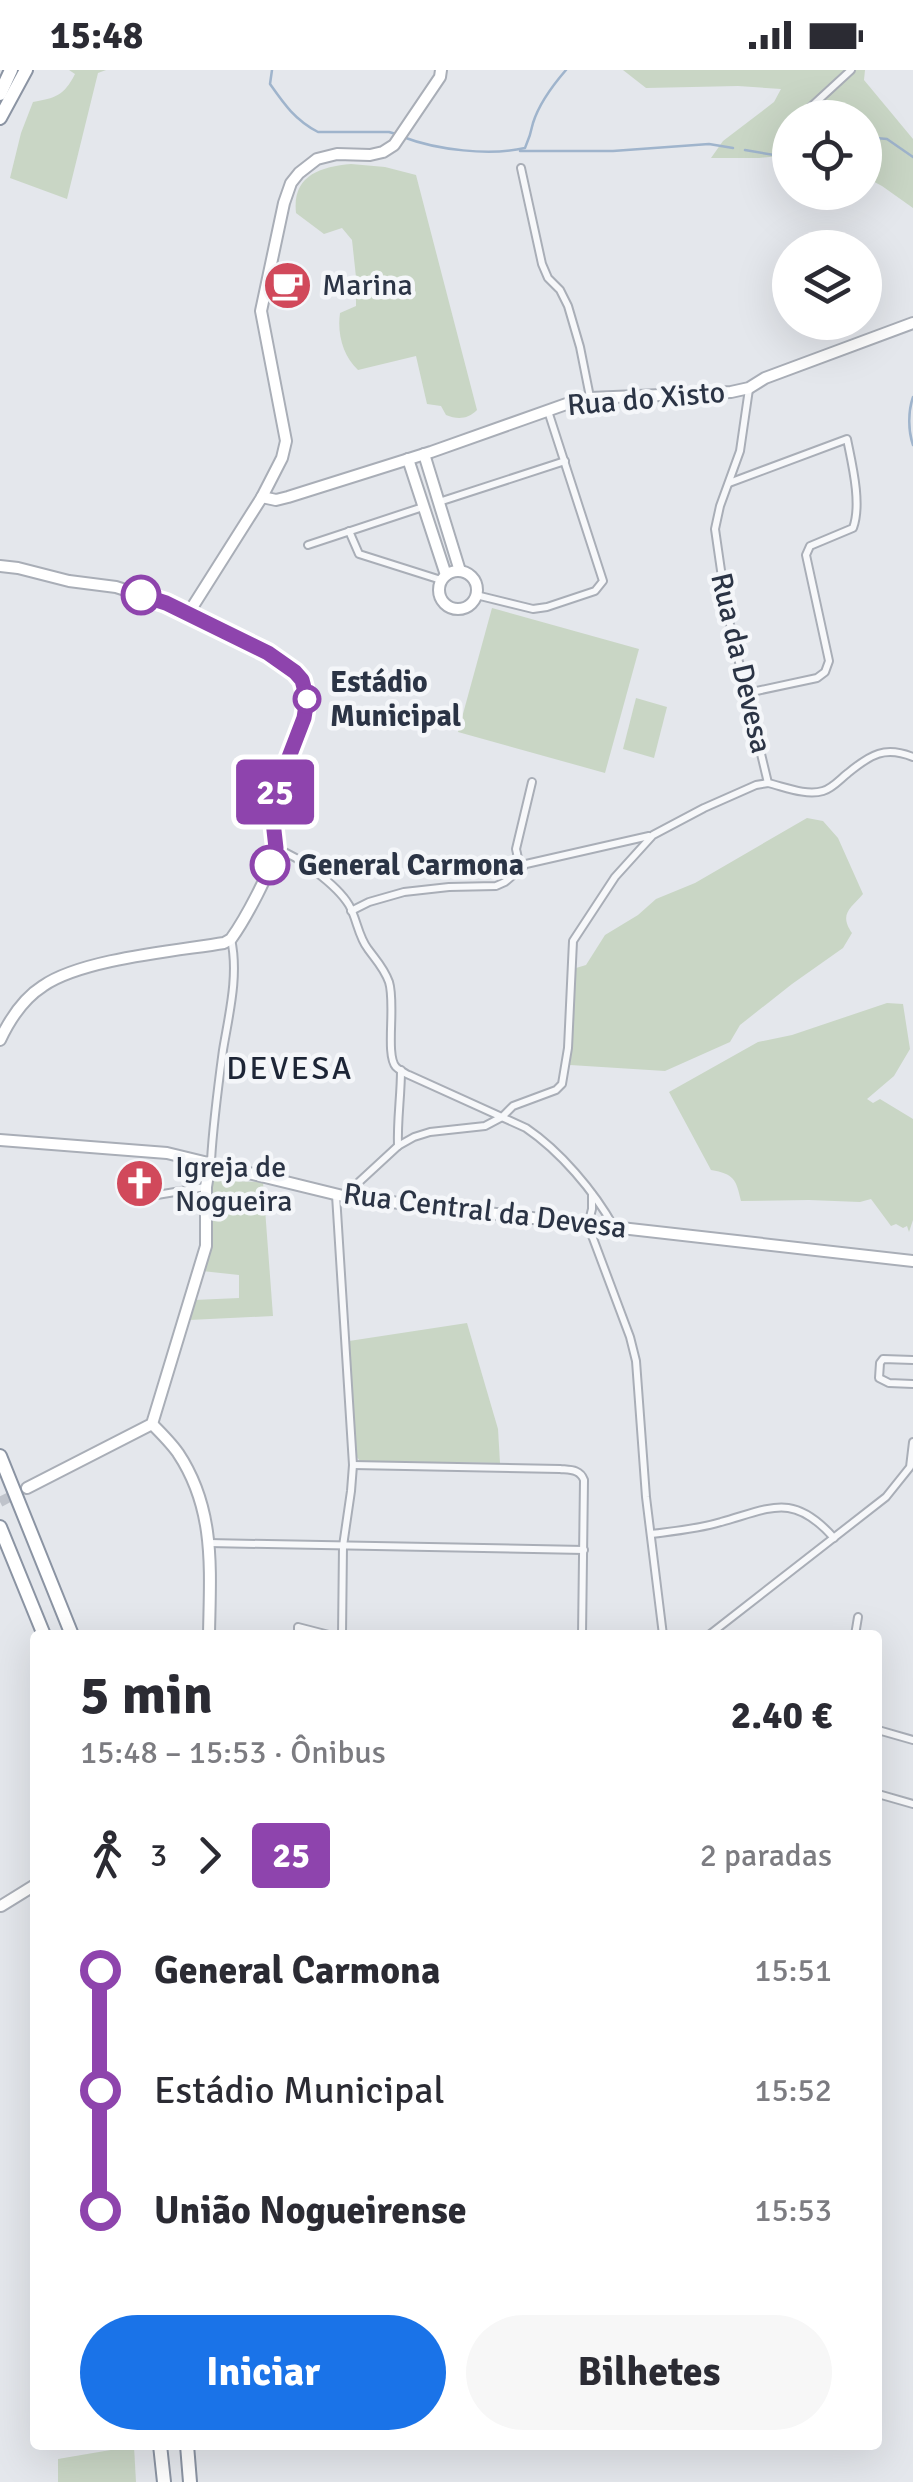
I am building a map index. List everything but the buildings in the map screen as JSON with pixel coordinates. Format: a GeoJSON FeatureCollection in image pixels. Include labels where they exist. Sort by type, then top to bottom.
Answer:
{"type":"FeatureCollection","features":[{"type":"Feature","properties":{"kind":"highway"},"geometry":{"type":"LineString","coordinates":[[0,94],[12,70]]}},
{"type":"Feature","properties":{"kind":"highway"},"geometry":{"type":"LineString","coordinates":[[0,118],[26,70]]}},
{"type":"Feature","properties":{"kind":"highway"},"geometry":{"type":"LineString","coordinates":[[0,1456],[70,1630]]}},
{"type":"Feature","properties":{"kind":"highway"},"geometry":{"type":"LineString","coordinates":[[0,1526],[42,1630]]}},
{"type":"Feature","properties":{"kind":"highway"},"geometry":{"type":"LineString","coordinates":[[161,2450],[164,2482]]}},
{"type":"Feature","properties":{"kind":"highway"},"geometry":{"type":"LineString","coordinates":[[187,2450],[190,2482]]}},
{"type":"Feature","properties":{"kind":"street"},"geometry":{"type":"LineString","coordinates":[[188,614],[282,458],[286,440],[261,311],[291,183],[317,159],[383,152],[399,137],[441,70]]}},
{"type":"Feature","properties":{"kind":"street"},"geometry":{"type":"LineString","coordinates":[[818,100],[851,70]]}},
{"type":"Feature","properties":{"kind":"street"},"geometry":{"type":"LineString","coordinates":[[521,168],[542,264],[568,306],[590,398]]}},
{"type":"Feature","properties":{"kind":"street","name":"Rua do Xisto"},"geometry":{"type":"LineString","coordinates":[[262,497],[288,497],[590,398],[749,388],[765,378],[913,323]]}},
{"type":"Feature","properties":{"kind":"street","name":"Rua da Devesa"},"geometry":{"type":"LineString","coordinates":[[749,388],[740,450],[720,506],[717,551],[727,612],[768,783],[819,792],[878,753],[896,750],[913,757]]}},
{"type":"Feature","properties":{"kind":"street"},"geometry":{"type":"LineString","coordinates":[[476,595],[533,608],[547,607],[600,587],[603,581],[548,409]]}},
{"type":"Feature","properties":{"kind":"street"},"geometry":{"type":"LineString","coordinates":[[728,483],[847,439],[854,470],[856,520],[853,528],[810,546],[806,555],[828,661],[825,672],[817,678],[747,693]]}},
{"type":"Feature","properties":{"kind":"street"},"geometry":{"type":"LineString","coordinates":[[408,458],[443,578],[438,594],[448,607],[465,608],[474,601],[475,582],[460,571],[424,454]]}},
{"type":"Feature","properties":{"kind":"street"},"geometry":{"type":"LineString","coordinates":[[438,502],[565,461]]}},
{"type":"Feature","properties":{"kind":"street"},"geometry":{"type":"LineString","coordinates":[[308,545],[424,506]]}},
{"type":"Feature","properties":{"kind":"street"},"geometry":{"type":"LineString","coordinates":[[349,531],[359,554],[443,578],[460,571]]}},
{"type":"Feature","properties":{"kind":"street"},"geometry":{"type":"LineString","coordinates":[[0,566],[116,587],[166,603],[268,653],[302,680],[307,699],[304,718],[271,804],[276,848],[267,874],[232,939],[67,974],[41,986],[0,1040]]}},
{"type":"Feature","properties":{"kind":"street"},"geometry":{"type":"LineString","coordinates":[[520,867],[516,849],[532,782]]}},
{"type":"Feature","properties":{"kind":"street"},"geometry":{"type":"LineString","coordinates":[[351,911],[404,892],[496,886],[520,867],[654,835],[704,808],[768,783]]}},
{"type":"Feature","properties":{"kind":"street"},"geometry":{"type":"LineString","coordinates":[[342,1630],[343,1546],[353,1466],[342,1195],[398,1146],[430,1132],[485,1126],[513,1106],[556,1090],[562,1084],[568,1048],[573,942],[615,877],[654,835]]}},
{"type":"Feature","properties":{"kind":"street"},"geometry":{"type":"LineString","coordinates":[[276,848],[312,868],[349,905],[366,948],[380,962],[388,981],[393,1001],[390,1050],[400,1070],[538,1136],[592,1192],[614,1228]]}},
{"type":"Feature","properties":{"kind":"street"},"geometry":{"type":"LineString","coordinates":[[27,1488],[152,1424],[206,1246],[206,1187],[232,998],[232,939]]}},
{"type":"Feature","properties":{"kind":"street"},"geometry":{"type":"LineString","coordinates":[[398,1146],[400,1070]]}},
{"type":"Feature","properties":{"kind":"street","name":"Rua Central da Devesa"},"geometry":{"type":"LineString","coordinates":[[0,1140],[168,1152],[342,1195],[913,1261]]}},
{"type":"Feature","properties":{"kind":"street"},"geometry":{"type":"LineString","coordinates":[[157,1195],[206,1187]]}},
{"type":"Feature","properties":{"kind":"street"},"geometry":{"type":"LineString","coordinates":[[592,1192],[588,1225],[636,1361],[643,1467],[662,1630]]}},
{"type":"Feature","properties":{"kind":"street"},"geometry":{"type":"LineString","coordinates":[[913,1360],[883,1359],[879,1378],[913,1384]]}},
{"type":"Feature","properties":{"kind":"street"},"geometry":{"type":"LineString","coordinates":[[152,1424],[176,1450],[201,1498],[208,1543],[209,1630]]}},
{"type":"Feature","properties":{"kind":"street"},"geometry":{"type":"LineString","coordinates":[[715,1630],[886,1497],[910,1467],[913,1442]]}},
{"type":"Feature","properties":{"kind":"street"},"geometry":{"type":"LineString","coordinates":[[353,1466],[582,1474],[582,1630]]}},
{"type":"Feature","properties":{"kind":"street"},"geometry":{"type":"LineString","coordinates":[[651,1534],[697,1529],[774,1506],[791,1508],[819,1520],[834,1538]]}},
{"type":"Feature","properties":{"kind":"street"},"geometry":{"type":"LineString","coordinates":[[208,1543],[584,1550]]}},
{"type":"Feature","properties":{"kind":"street"},"geometry":{"type":"LineString","coordinates":[[856,1630],[858,1617]]}},
{"type":"Feature","properties":{"kind":"street"},"geometry":{"type":"LineString","coordinates":[[882,1731],[913,1740]]}},
{"type":"Feature","properties":{"kind":"street"},"geometry":{"type":"LineString","coordinates":[[882,1795],[913,1804]]}},
{"type":"Feature","properties":{"kind":"street"},"geometry":{"type":"LineString","coordinates":[[0,1906],[30,1887]]}},
{"type":"Feature","properties":{"kind":"green space"},"geometry":{"type":"Polygon","coordinates":[[[69,70],[106,70],[98,73],[67,199],[10,178],[33,102],[63,91],[75,74],[69,70]]]}},
{"type":"Feature","properties":{"kind":"green space"},"geometry":{"type":"Polygon","coordinates":[[[623,70],[865,70],[864,80],[881,100],[775,100],[781,89],[738,86],[646,88],[623,70]]]}},
{"type":"Feature","properties":{"kind":"green space"},"geometry":{"type":"Polygon","coordinates":[[[882,102],[913,139],[913,208],[882,186],[882,102]]]}},
{"type":"Feature","properties":{"kind":"green space"},"geometry":{"type":"Polygon","coordinates":[[[772,104],[772,157],[711,158],[723,141],[772,104]]]}},
{"type":"Feature","properties":{"kind":"green space"},"geometry":{"type":"Polygon","coordinates":[[[351,164],[416,175],[477,410],[470,415],[450,417],[441,406],[427,404],[416,356],[358,370],[345,351],[340,337],[340,313],[356,306],[352,240],[342,228],[324,234],[296,213],[296,200],[298,190],[310,176],[351,164]]]}},
{"type":"Feature","properties":{"kind":"green space"},"geometry":{"type":"Polygon","coordinates":[[[492,608],[639,649],[605,773],[458,732],[492,608]]]}},
{"type":"Feature","properties":{"kind":"green space"},"geometry":{"type":"Polygon","coordinates":[[[636,698],[667,707],[654,758],[623,749],[636,698]]]}},
{"type":"Feature","properties":{"kind":"green space"},"geometry":{"type":"Polygon","coordinates":[[[807,818],[823,821],[838,838],[863,894],[846,916],[852,933],[843,948],[740,1025],[730,1042],[665,1071],[570,1065],[576,968],[586,965],[605,935],[656,899],[695,883],[807,818]]]}},
{"type":"Feature","properties":{"kind":"green space"},"geometry":{"type":"Polygon","coordinates":[[[887,1003],[903,1004],[910,1049],[894,1076],[867,1099],[873,1103],[880,1099],[913,1119],[913,1220],[909,1232],[907,1226],[891,1226],[871,1199],[741,1201],[733,1179],[711,1170],[669,1092],[758,1042],[792,1035],[887,1003]]]}},
{"type":"Feature","properties":{"kind":"green space"},"geometry":{"type":"Polygon","coordinates":[[[212,1181],[263,1182],[273,1316],[189,1320],[194,1300],[239,1298],[239,1275],[202,1271],[212,1181]]]}},
{"type":"Feature","properties":{"kind":"green space"},"geometry":{"type":"Polygon","coordinates":[[[467,1323],[498,1429],[500,1463],[360,1461],[356,1456],[349,1341],[467,1323]]]}},
{"type":"Feature","properties":{"kind":"green space"},"geometry":{"type":"Polygon","coordinates":[[[134,2450],[136,2482],[58,2482],[58,2459],[134,2450]]]}},
{"type":"Feature","properties":{"kind":"waterway"},"geometry":{"type":"LineString","coordinates":[[272,70],[270,84],[280,98],[296,117],[318,132],[396,134]]}},
{"type":"Feature","properties":{"kind":"waterway"},"geometry":{"type":"LineString","coordinates":[[403,137],[463,150],[525,148],[539,109],[566,70]]}},
{"type":"Feature","properties":{"kind":"waterway"},"geometry":{"type":"LineString","coordinates":[[882,139],[913,157]]}},
{"type":"Feature","properties":{"kind":"waterway"},"geometry":{"type":"LineString","coordinates":[[520,151],[613,151],[709,144],[733,148]]}},
{"type":"Feature","properties":{"kind":"waterway"},"geometry":{"type":"LineString","coordinates":[[745,150],[772,155]]}},
{"type":"Feature","properties":{"kind":"waterway"},"geometry":{"type":"LineString","coordinates":[[913,397],[909,421],[913,445]]}},
{"type":"Feature","properties":{"kind":"tunnel"},"geometry":{"type":"LineString","coordinates":[[0,1502],[27,1488]]}},
{"type":"Feature","properties":{"kind":"bus line","name":"25"},"geometry":{"type":"LineString","coordinates":[[141,595],[166,603],[268,653],[302,680],[307,699],[304,718],[271,804],[276,848],[270,865]]}},
{"type":"Feature","properties":{"kind":"place","name":"Marina"},"geometry":{"type":"Point","coordinates":[287,285]}},
{"type":"Feature","properties":{"kind":"place","name":"Estádio Municipal"},"geometry":{"type":"Point","coordinates":[307,699]}},
{"type":"Feature","properties":{"kind":"place","name":"General Carmona"},"geometry":{"type":"Point","coordinates":[270,865]}},
{"type":"Feature","properties":{"kind":"place","name":"Igreja de Nogueira"},"geometry":{"type":"Point","coordinates":[140,1184]}},
{"type":"Feature","properties":{"kind":"district","name":"DEVESA"},"geometry":{"type":"Point","coordinates":[290,1068]}}]}
